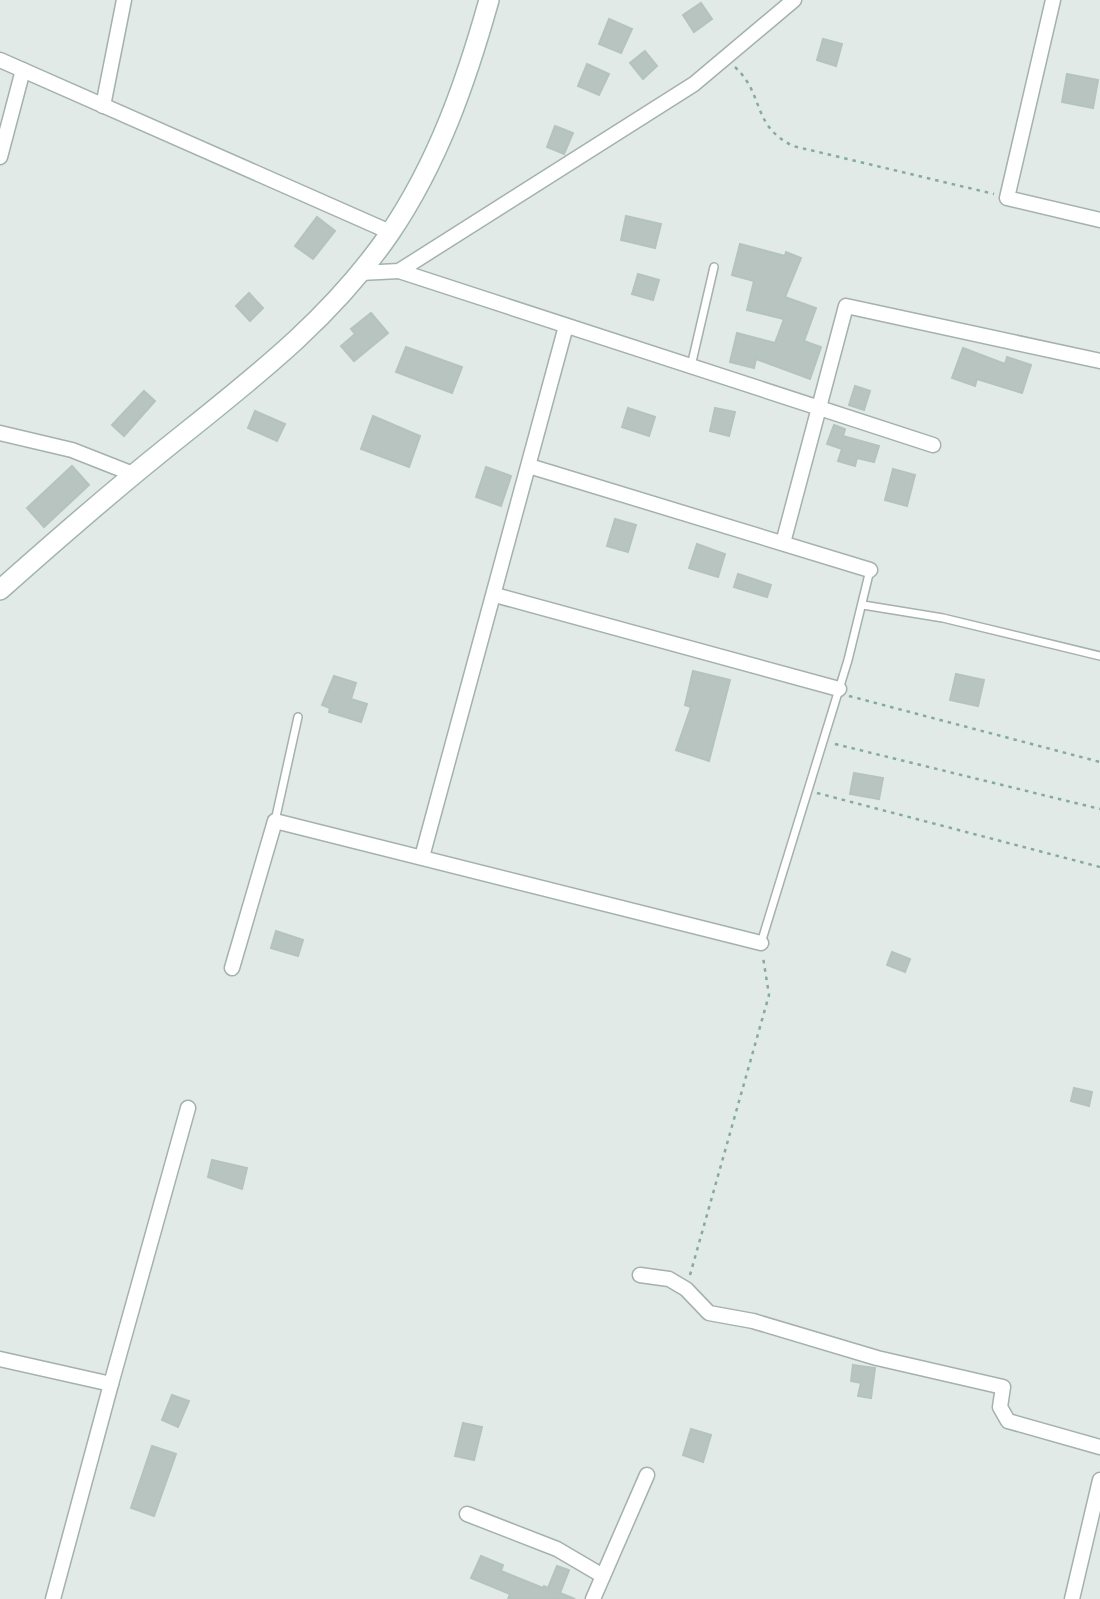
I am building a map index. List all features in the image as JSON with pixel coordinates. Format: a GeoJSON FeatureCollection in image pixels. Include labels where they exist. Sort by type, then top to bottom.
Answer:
{"type":"FeatureCollection","features":[{"type":"Feature","properties":{"kind":"main road"},"geometry":{"type":"LineString","coordinates":[[0,590],[133,474],[275,360],[312,326],[360,273],[390,233],[436,152],[461,92],[489,0]]}},
{"type":"Feature","properties":{"kind":"street"},"geometry":{"type":"LineString","coordinates":[[103,106],[124,0]]}},
{"type":"Feature","properties":{"kind":"street"},"geometry":{"type":"LineString","coordinates":[[399,271],[694,84],[794,0]]}},
{"type":"Feature","properties":{"kind":"street"},"geometry":{"type":"LineString","coordinates":[[1053,0],[1007,198],[1100,220]]}},
{"type":"Feature","properties":{"kind":"street"},"geometry":{"type":"LineString","coordinates":[[0,60],[390,233]]}},
{"type":"Feature","properties":{"kind":"street"},"geometry":{"type":"LineString","coordinates":[[0,157],[23,70]]}},
{"type":"Feature","properties":{"kind":"street"},"geometry":{"type":"LineString","coordinates":[[360,273],[399,271],[933,445]]}},
{"type":"Feature","properties":{"kind":"street"},"geometry":{"type":"LineString","coordinates":[[783,543],[846,306],[1100,361]]}},
{"type":"Feature","properties":{"kind":"street"},"geometry":{"type":"LineString","coordinates":[[422,857],[566,326]]}},
{"type":"Feature","properties":{"kind":"street"},"geometry":{"type":"LineString","coordinates":[[0,433],[72,450],[133,474]]}},
{"type":"Feature","properties":{"kind":"street"},"geometry":{"type":"LineString","coordinates":[[529,466],[870,570]]}},
{"type":"Feature","properties":{"kind":"street"},"geometry":{"type":"LineString","coordinates":[[495,594],[838,691]]}},
{"type":"Feature","properties":{"kind":"street"},"geometry":{"type":"LineString","coordinates":[[232,968],[275,821],[761,943]]}},
{"type":"Feature","properties":{"kind":"street"},"geometry":{"type":"LineString","coordinates":[[53,1599],[188,1108]]}},
{"type":"Feature","properties":{"kind":"street"},"geometry":{"type":"LineString","coordinates":[[640,1275],[669,1279],[687,1289],[709,1313],[753,1321],[877,1358],[1003,1387],[1000,1407],[1008,1421],[1100,1447]]}},
{"type":"Feature","properties":{"kind":"street"},"geometry":{"type":"LineString","coordinates":[[0,1359],[111,1384]]}},
{"type":"Feature","properties":{"kind":"street"},"geometry":{"type":"LineString","coordinates":[[593,1599],[647,1475]]}},
{"type":"Feature","properties":{"kind":"street"},"geometry":{"type":"LineString","coordinates":[[1072,1599],[1100,1480]]}},
{"type":"Feature","properties":{"kind":"street"},"geometry":{"type":"LineString","coordinates":[[467,1514],[558,1549],[603,1576]]}},
{"type":"Feature","properties":{"kind":"lane"},"geometry":{"type":"LineString","coordinates":[[691,366],[714,267]]}},
{"type":"Feature","properties":{"kind":"lane"},"geometry":{"type":"LineString","coordinates":[[761,943],[838,691],[863,605],[870,570]]}},
{"type":"Feature","properties":{"kind":"lane"},"geometry":{"type":"LineString","coordinates":[[863,605],[943,618],[1100,656]]}},
{"type":"Feature","properties":{"kind":"lane"},"geometry":{"type":"LineString","coordinates":[[275,821],[298,717]]}},
{"type":"Feature","properties":{"kind":"path"},"geometry":{"type":"LineString","coordinates":[[724,59],[751,86],[767,127],[793,146],[1007,198]]}},
{"type":"Feature","properties":{"kind":"path"},"geometry":{"type":"LineString","coordinates":[[838,691],[1100,762]]}},
{"type":"Feature","properties":{"kind":"path"},"geometry":{"type":"LineString","coordinates":[[822,741],[1100,809]]}},
{"type":"Feature","properties":{"kind":"path"},"geometry":{"type":"LineString","coordinates":[[807,791],[1100,867]]}},
{"type":"Feature","properties":{"kind":"path"},"geometry":{"type":"LineString","coordinates":[[687,1289],[769,995],[761,943]]}},
{"type":"Feature","properties":{"kind":"building"},"geometry":{"type":"Polygon","coordinates":[[[701,3],[712,19],[694,32],[683,15],[701,3]]]}},
{"type":"Feature","properties":{"kind":"building"},"geometry":{"type":"Polygon","coordinates":[[[609,19],[632,29],[621,53],[599,44],[609,19]]]}},
{"type":"Feature","properties":{"kind":"building"},"geometry":{"type":"Polygon","coordinates":[[[823,39],[842,44],[836,66],[817,60],[823,39]]]}},
{"type":"Feature","properties":{"kind":"building"},"geometry":{"type":"Polygon","coordinates":[[[645,51],[657,66],[643,79],[630,63],[645,51]]]}},
{"type":"Feature","properties":{"kind":"building"},"geometry":{"type":"Polygon","coordinates":[[[587,64],[609,74],[599,95],[578,86],[587,64]]]}},
{"type":"Feature","properties":{"kind":"building"},"geometry":{"type":"Polygon","coordinates":[[[1067,74],[1098,80],[1093,108],[1062,102],[1067,74]]]}},
{"type":"Feature","properties":{"kind":"building"},"geometry":{"type":"Polygon","coordinates":[[[555,126],[573,133],[564,154],[547,147],[555,126]]]}},
{"type":"Feature","properties":{"kind":"building"},"geometry":{"type":"Polygon","coordinates":[[[626,216],[661,224],[655,248],[621,240],[626,216]]]}},
{"type":"Feature","properties":{"kind":"building"},"geometry":{"type":"Polygon","coordinates":[[[317,217],[335,231],[313,259],[295,246],[317,217]]]}},
{"type":"Feature","properties":{"kind":"building"},"geometry":{"type":"Polygon","coordinates":[[[740,244],[785,256],[786,252],[801,258],[785,297],[816,308],[804,341],[821,347],[810,379],[756,359],[754,368],[730,362],[737,333],[775,343],[784,319],[747,310],[754,281],[732,275],[740,244]]]}},
{"type":"Feature","properties":{"kind":"building"},"geometry":{"type":"Polygon","coordinates":[[[638,274],[659,280],[653,300],[632,294],[638,274]]]}},
{"type":"Feature","properties":{"kind":"building"},"geometry":{"type":"Polygon","coordinates":[[[249,293],[263,308],[250,321],[236,306],[249,293]]]}},
{"type":"Feature","properties":{"kind":"building"},"geometry":{"type":"Polygon","coordinates":[[[371,313],[388,333],[354,361],[341,346],[355,334],[351,329],[371,313]]]}},
{"type":"Feature","properties":{"kind":"building"},"geometry":{"type":"Polygon","coordinates":[[[406,347],[462,367],[452,393],[396,372],[406,347]]]}},
{"type":"Feature","properties":{"kind":"building"},"geometry":{"type":"Polygon","coordinates":[[[963,348],[1005,364],[1007,357],[1031,365],[1022,393],[977,379],[975,386],[952,378],[963,348]]]}},
{"type":"Feature","properties":{"kind":"building"},"geometry":{"type":"Polygon","coordinates":[[[855,386],[870,391],[864,410],[849,405],[855,386]]]}},
{"type":"Feature","properties":{"kind":"building"},"geometry":{"type":"Polygon","coordinates":[[[144,391],[155,401],[124,436],[112,425],[144,391]]]}},
{"type":"Feature","properties":{"kind":"building"},"geometry":{"type":"Polygon","coordinates":[[[628,408],[655,417],[649,436],[622,427],[628,408]]]}},
{"type":"Feature","properties":{"kind":"building"},"geometry":{"type":"Polygon","coordinates":[[[715,408],[735,412],[729,436],[710,431],[715,408]]]}},
{"type":"Feature","properties":{"kind":"building"},"geometry":{"type":"Polygon","coordinates":[[[255,411],[285,424],[277,441],[248,428],[255,411]]]}},
{"type":"Feature","properties":{"kind":"building"},"geometry":{"type":"Polygon","coordinates":[[[373,416],[420,436],[409,467],[361,449],[373,416]]]}},
{"type":"Feature","properties":{"kind":"building"},"geometry":{"type":"Polygon","coordinates":[[[834,425],[845,429],[843,436],[879,446],[874,462],[857,458],[855,466],[838,461],[842,449],[827,444],[834,425]]]}},
{"type":"Feature","properties":{"kind":"building"},"geometry":{"type":"Polygon","coordinates":[[[72,466],[89,485],[44,527],[27,508],[72,466]]]}},
{"type":"Feature","properties":{"kind":"building"},"geometry":{"type":"Polygon","coordinates":[[[486,467],[511,476],[501,506],[476,497],[486,467]]]}},
{"type":"Feature","properties":{"kind":"building"},"geometry":{"type":"Polygon","coordinates":[[[893,469],[915,475],[907,506],[885,500],[893,469]]]}},
{"type":"Feature","properties":{"kind":"building"},"geometry":{"type":"Polygon","coordinates":[[[615,519],[636,525],[628,552],[607,546],[615,519]]]}},
{"type":"Feature","properties":{"kind":"building"},"geometry":{"type":"Polygon","coordinates":[[[697,544],[725,554],[718,577],[689,568],[697,544]]]}},
{"type":"Feature","properties":{"kind":"building"},"geometry":{"type":"Polygon","coordinates":[[[738,574],[771,585],[767,597],[734,587],[738,574]]]}},
{"type":"Feature","properties":{"kind":"building"},"geometry":{"type":"Polygon","coordinates":[[[693,671],[730,680],[709,761],[676,750],[691,707],[685,705],[693,671]]]}},
{"type":"Feature","properties":{"kind":"building"},"geometry":{"type":"Polygon","coordinates":[[[956,674],[984,680],[978,706],[950,700],[956,674]]]}},
{"type":"Feature","properties":{"kind":"building"},"geometry":{"type":"Polygon","coordinates":[[[334,676],[356,683],[351,699],[367,704],[361,722],[329,712],[330,708],[322,705],[334,676]]]}},
{"type":"Feature","properties":{"kind":"building"},"geometry":{"type":"Polygon","coordinates":[[[854,773],[883,778],[879,799],[850,794],[854,773]]]}},
{"type":"Feature","properties":{"kind":"building"},"geometry":{"type":"Polygon","coordinates":[[[276,931],[303,940],[298,956],[271,948],[276,931]]]}},
{"type":"Feature","properties":{"kind":"building"},"geometry":{"type":"Polygon","coordinates":[[[892,952],[910,959],[905,972],[887,965],[892,952]]]}},
{"type":"Feature","properties":{"kind":"building"},"geometry":{"type":"Polygon","coordinates":[[[1074,1088],[1092,1092],[1089,1106],[1071,1101],[1074,1088]]]}},
{"type":"Feature","properties":{"kind":"building"},"geometry":{"type":"Polygon","coordinates":[[[212,1160],[247,1168],[242,1189],[208,1177],[212,1160]]]}},
{"type":"Feature","properties":{"kind":"building"},"geometry":{"type":"Polygon","coordinates":[[[853,1365],[875,1368],[871,1398],[858,1396],[861,1383],[851,1381],[853,1365]]]}},
{"type":"Feature","properties":{"kind":"building"},"geometry":{"type":"Polygon","coordinates":[[[172,1395],[189,1401],[178,1427],[162,1420],[172,1395]]]}},
{"type":"Feature","properties":{"kind":"building"},"geometry":{"type":"Polygon","coordinates":[[[463,1423],[482,1427],[474,1460],[455,1456],[463,1423]]]}},
{"type":"Feature","properties":{"kind":"building"},"geometry":{"type":"Polygon","coordinates":[[[691,1429],[711,1435],[703,1462],[683,1455],[691,1429]]]}},
{"type":"Feature","properties":{"kind":"building"},"geometry":{"type":"Polygon","coordinates":[[[152,1446],[176,1454],[154,1516],[131,1508],[152,1446]]]}},
{"type":"Feature","properties":{"kind":"building"},"geometry":{"type":"Polygon","coordinates":[[[481,1556],[503,1565],[501,1571],[543,1588],[548,1588],[557,1566],[569,1570],[560,1593],[575,1599],[508,1599],[510,1594],[471,1578],[481,1556]]]}}]}
